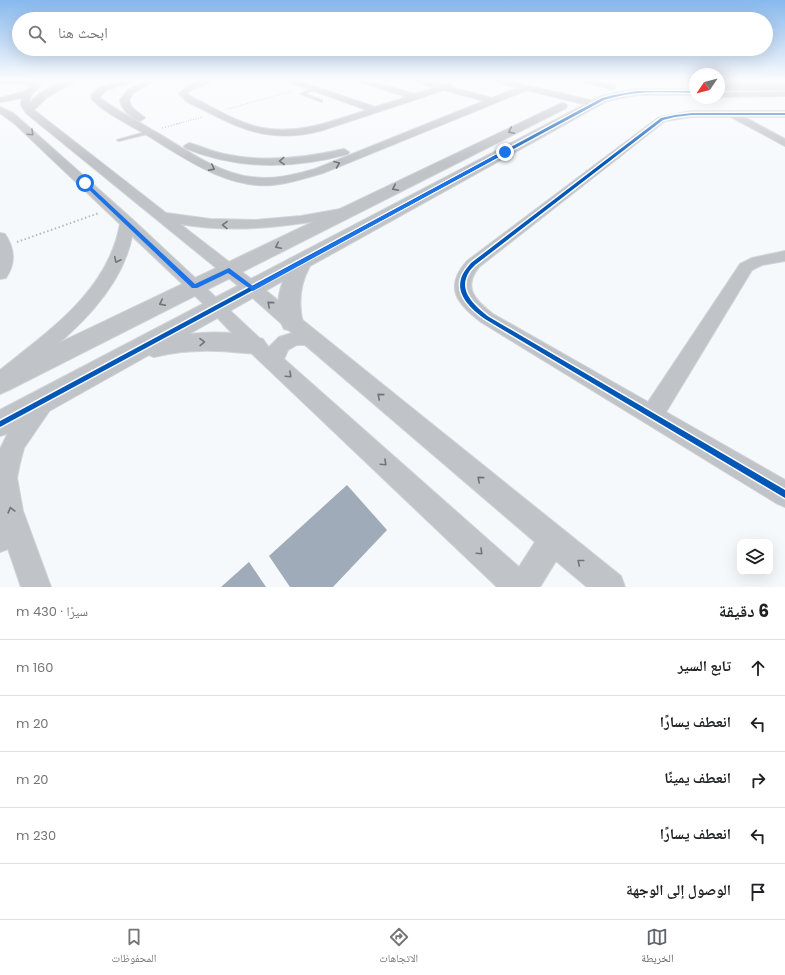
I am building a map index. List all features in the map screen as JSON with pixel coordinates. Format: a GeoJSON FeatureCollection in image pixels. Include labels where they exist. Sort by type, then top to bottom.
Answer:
{"type":"FeatureCollection","features":[{"type":"Feature","properties":{"kind":"street"},"geometry":{"type":"LineString","coordinates":[[41,107],[162,216],[253,289],[610,587]]}},
{"type":"Feature","properties":{"kind":"street"},"geometry":{"type":"LineString","coordinates":[[112,107],[154,130],[208,154],[235,159],[260,161],[281,161],[321,157],[369,145],[469,107]]}},
{"type":"Feature","properties":{"kind":"street"},"geometry":{"type":"LineString","coordinates":[[125,107],[154,130],[194,158],[225,174],[249,181],[263,182],[292,180],[331,166],[471,107]]}},
{"type":"Feature","properties":{"kind":"street"},"geometry":{"type":"LineString","coordinates":[[206,107],[253,129],[274,133],[287,133],[323,128],[383,107]]}},
{"type":"Feature","properties":{"kind":"street"},"geometry":{"type":"LineString","coordinates":[[367,107],[375,110]]}},
{"type":"Feature","properties":{"kind":"street"},"geometry":{"type":"LineString","coordinates":[[0,383],[560,107]]}},
{"type":"Feature","properties":{"kind":"street"},"geometry":{"type":"LineString","coordinates":[[0,424],[589,107]]}},
{"type":"Feature","properties":{"kind":"street"},"geometry":{"type":"LineString","coordinates":[[767,107],[732,114],[686,114],[659,121],[473,264],[464,274],[463,280],[464,292],[467,299],[478,312],[785,494]]}},
{"type":"Feature","properties":{"kind":"street"},"geometry":{"type":"LineString","coordinates":[[1,108],[20,123],[127,222],[255,345],[519,587]]}},
{"type":"Feature","properties":{"kind":"street"},"geometry":{"type":"LineString","coordinates":[[732,114],[785,143]]}},
{"type":"Feature","properties":{"kind":"street"},"geometry":{"type":"LineString","coordinates":[[483,145],[505,152]]}},
{"type":"Feature","properties":{"kind":"street"},"geometry":{"type":"LineString","coordinates":[[194,158],[208,154]]}},
{"type":"Feature","properties":{"kind":"street"},"geometry":{"type":"LineString","coordinates":[[162,216],[188,222],[218,225],[250,225],[282,223],[346,212]]}},
{"type":"Feature","properties":{"kind":"street"},"geometry":{"type":"LineString","coordinates":[[0,383],[70,321],[92,298],[108,277],[118,258],[124,241],[127,222]]}},
{"type":"Feature","properties":{"kind":"street"},"geometry":{"type":"LineString","coordinates":[[306,232],[305,236],[311,244],[317,246],[333,246]]}},
{"type":"Feature","properties":{"kind":"street"},"geometry":{"type":"LineString","coordinates":[[0,274],[5,264],[7,254],[2,242]]}},
{"type":"Feature","properties":{"kind":"street"},"geometry":{"type":"LineString","coordinates":[[652,415],[746,267],[757,261],[785,256]]}},
{"type":"Feature","properties":{"kind":"street"},"geometry":{"type":"LineString","coordinates":[[292,323],[289,295],[294,278],[303,262]]}},
{"type":"Feature","properties":{"kind":"street"},"geometry":{"type":"LineString","coordinates":[[103,332],[120,332],[126,334],[130,339],[131,344],[123,358]]}},
{"type":"Feature","properties":{"kind":"street"},"geometry":{"type":"LineString","coordinates":[[273,361],[277,350],[288,341],[295,338],[310,338]]}},
{"type":"Feature","properties":{"kind":"street"},"geometry":{"type":"LineString","coordinates":[[123,358],[157,347],[191,342],[224,341],[255,345]]}},
{"type":"Feature","properties":{"kind":"street"},"geometry":{"type":"LineString","coordinates":[[36,587],[9,536],[5,484],[8,459],[19,435],[35,412],[59,393]]}},
{"type":"Feature","properties":{"kind":"street"},"geometry":{"type":"LineString","coordinates":[[523,587],[553,540]]}},
{"type":"Feature","properties":{"kind":"lane"},"geometry":{"type":"LineString","coordinates":[[120,140],[154,130]]}},
{"type":"Feature","properties":{"kind":"path"},"geometry":{"type":"LineString","coordinates":[[154,130],[234,107]]}},
{"type":"Feature","properties":{"kind":"path"},"geometry":{"type":"LineString","coordinates":[[2,242],[111,208]]}},
{"type":"Feature","properties":{"kind":"building"},"geometry":{"type":"Polygon","coordinates":[[[347,485],[387,530],[333,587],[290,587],[269,556],[347,485]]]}},
{"type":"Feature","properties":{"kind":"building"},"geometry":{"type":"Polygon","coordinates":[[[249,562],[266,587],[221,587],[249,562]]]}},
{"type":"Feature","properties":{"kind":"cycle path"},"geometry":{"type":"LineString","coordinates":[[0,424],[587,107]]}},
{"type":"Feature","properties":{"kind":"cycle path"},"geometry":{"type":"LineString","coordinates":[[785,114],[692,114],[662,119],[473,264],[466,272],[462,287],[464,294],[473,307],[487,318],[785,494]]}},
{"type":"Feature","properties":{"kind":"route"},"geometry":{"type":"LineString","coordinates":[[85,183],[194,287],[229,270],[253,289],[505,152]]}}]}
